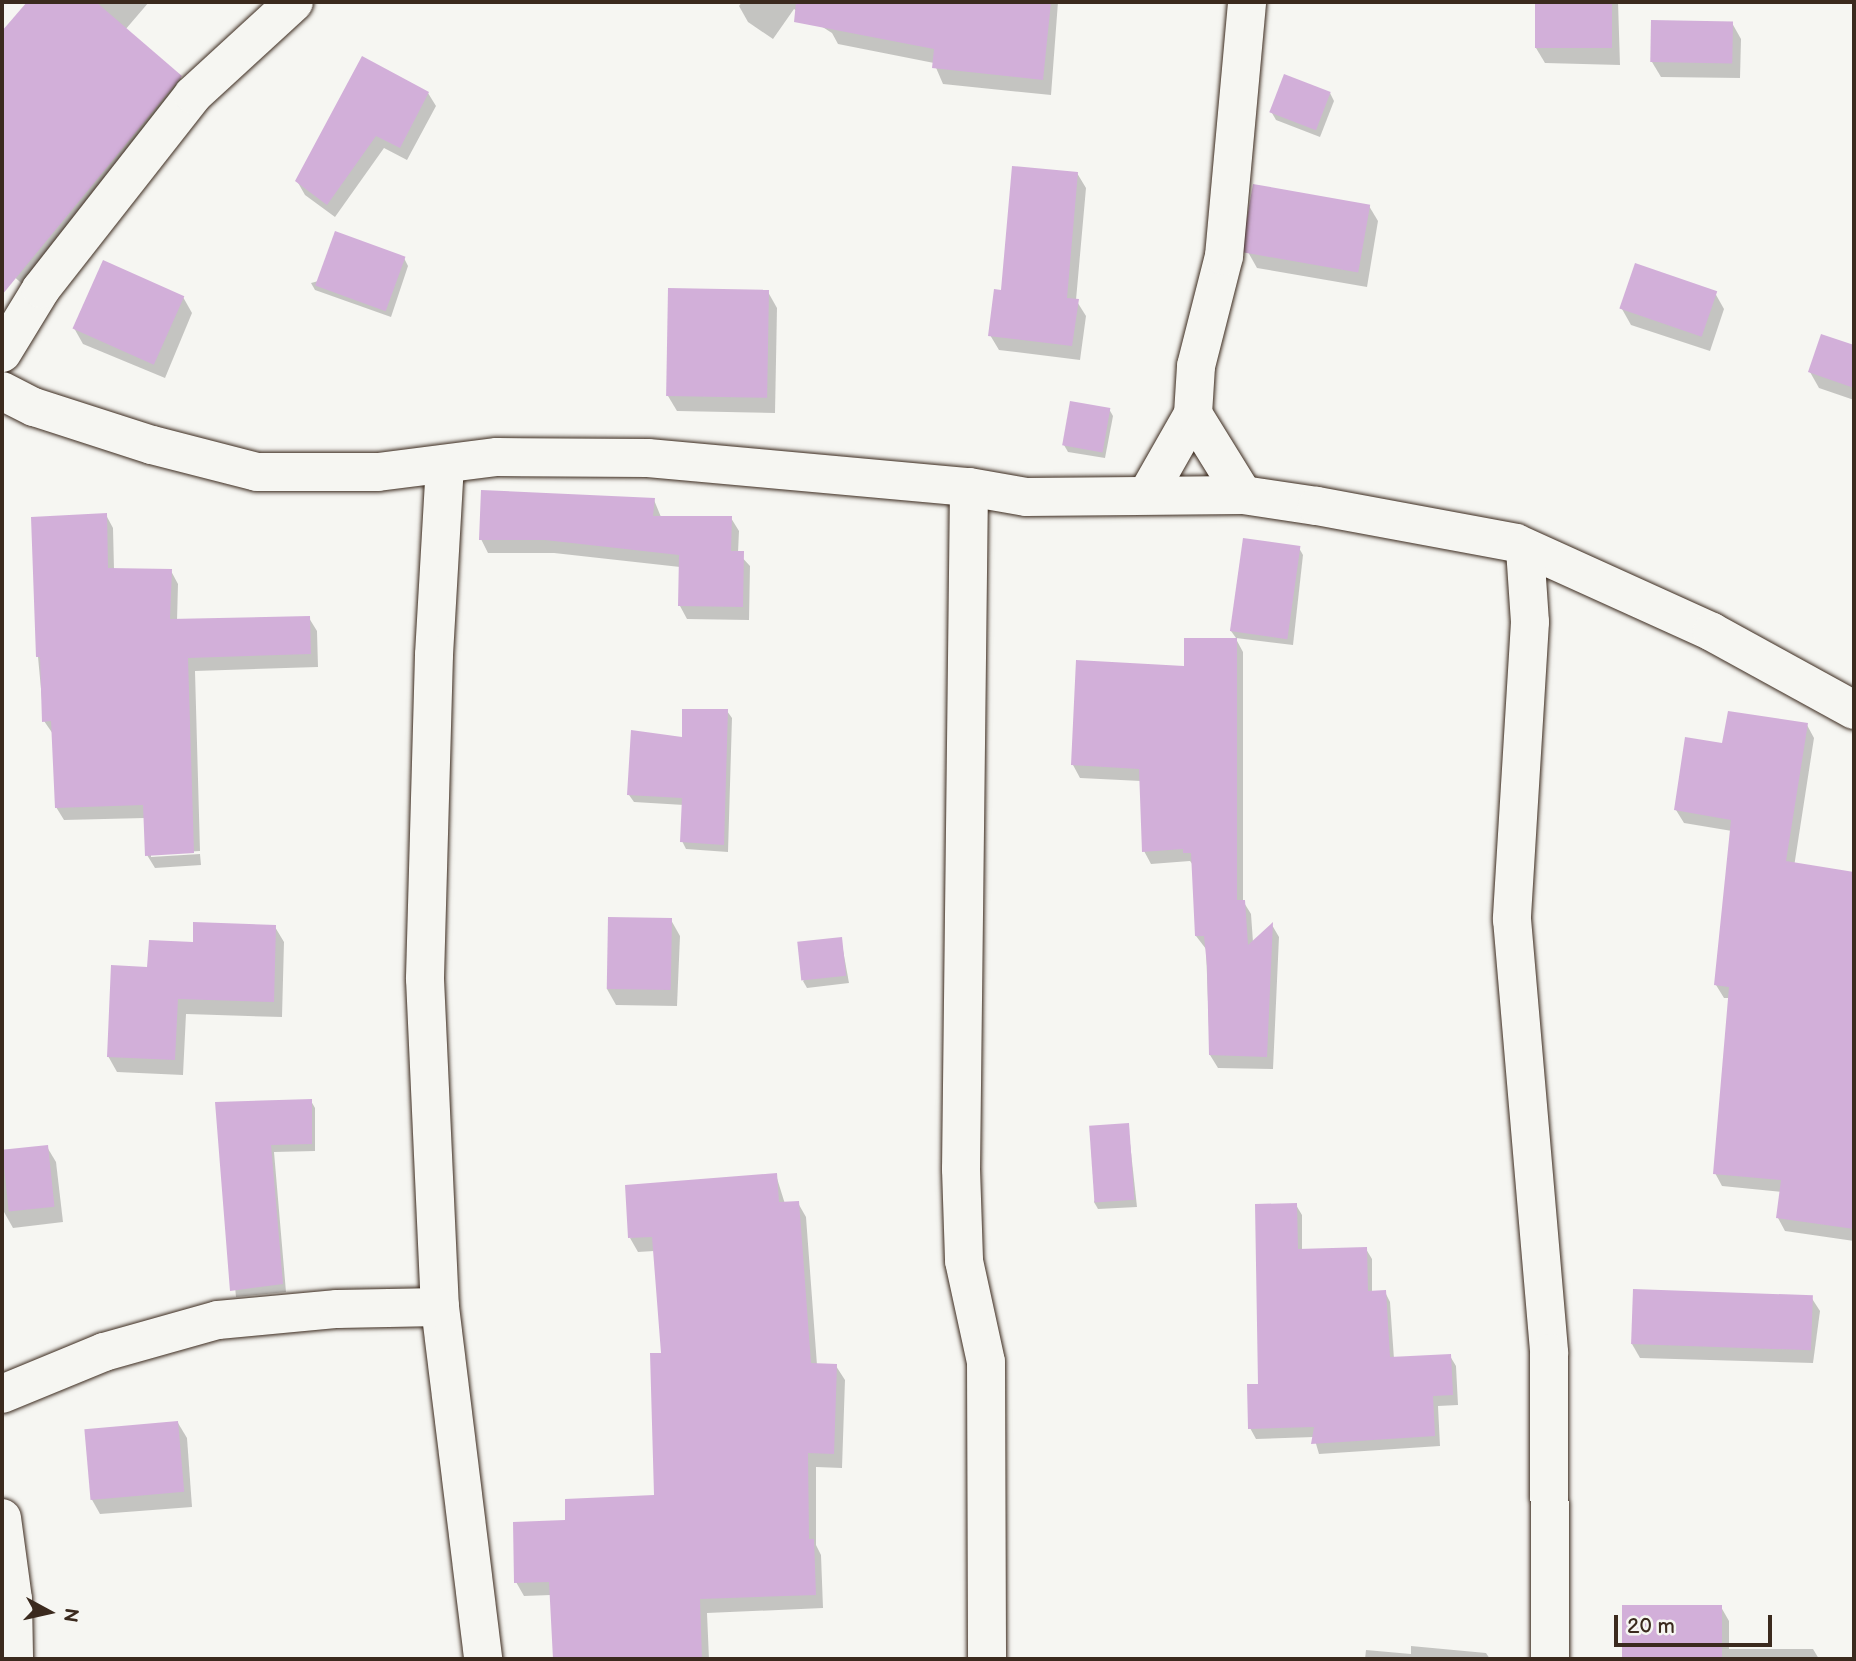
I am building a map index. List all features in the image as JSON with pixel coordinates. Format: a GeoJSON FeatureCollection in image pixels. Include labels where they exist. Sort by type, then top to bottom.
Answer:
{"type":"FeatureCollection","features":[{"type":"Feature","properties":{"kind":"street"},"geometry":{"type":"LineString","coordinates":[[2,353],[41,289],[193,95],[294,2]]}},
{"type":"Feature","properties":{"kind":"street"},"geometry":{"type":"LineString","coordinates":[[1147,495],[1193,414],[1196,366],[1224,256],[1247,2]]}},
{"type":"Feature","properties":{"kind":"street"},"geometry":{"type":"LineString","coordinates":[[2,391],[34,407],[152,445],[257,472],[378,472],[497,457],[648,458],[969,487],[1026,497],[1243,495],[1503,541],[1712,632],[1854,710]]}},
{"type":"Feature","properties":{"kind":"street"},"geometry":{"type":"LineString","coordinates":[[1193,414],[1243,495]]}},
{"type":"Feature","properties":{"kind":"street"},"geometry":{"type":"LineString","coordinates":[[445,464],[434,655],[425,979],[440,1307],[483,1659]]}},
{"type":"Feature","properties":{"kind":"street"},"geometry":{"type":"LineString","coordinates":[[969,487],[961,1169],[964,1261],[986,1362],[987,1659]]}},
{"type":"Feature","properties":{"kind":"street"},"geometry":{"type":"LineString","coordinates":[[1525,549],[1530,622],[1512,919],[1549,1353],[1550,1659]]}},
{"type":"Feature","properties":{"kind":"street"},"geometry":{"type":"LineString","coordinates":[[2,1395],[104,1352],[218,1320],[337,1309],[440,1307]]}},
{"type":"Feature","properties":{"kind":"street"},"geometry":{"type":"LineString","coordinates":[[2,1518],[13,1599],[14,1659]]}},
{"type":"Feature","properties":{"kind":"building"},"geometry":{"type":"Polygon","coordinates":[[[27,2],[96,2],[182,76],[2,295],[2,31],[27,2]]]}},
{"type":"Feature","properties":{"kind":"building"},"geometry":{"type":"Polygon","coordinates":[[[796,2],[1051,2],[1043,80],[932,68],[934,49],[794,22],[796,2]]]}},
{"type":"Feature","properties":{"kind":"building"},"geometry":{"type":"Polygon","coordinates":[[[1535,2],[1612,2],[1612,48],[1535,48],[1535,2]]]}},
{"type":"Feature","properties":{"kind":"building"},"geometry":{"type":"Polygon","coordinates":[[[1651,20],[1733,21],[1732,63],[1650,62],[1651,20]]]}},
{"type":"Feature","properties":{"kind":"building"},"geometry":{"type":"Polygon","coordinates":[[[362,56],[429,92],[400,148],[376,136],[327,205],[295,181],[362,56]]]}},
{"type":"Feature","properties":{"kind":"building"},"geometry":{"type":"Polygon","coordinates":[[[1284,74],[1331,92],[1316,130],[1269,112],[1284,74]]]}},
{"type":"Feature","properties":{"kind":"building"},"geometry":{"type":"Polygon","coordinates":[[[1012,166],[1078,172],[1067,298],[1079,299],[1072,346],[988,336],[994,289],[1001,290],[1012,166]]]}},
{"type":"Feature","properties":{"kind":"building"},"geometry":{"type":"Polygon","coordinates":[[[1253,184],[1370,205],[1358,273],[1241,252],[1253,184]]]}},
{"type":"Feature","properties":{"kind":"building"},"geometry":{"type":"Polygon","coordinates":[[[335,231],[405,257],[386,311],[315,286],[335,231]]]}},
{"type":"Feature","properties":{"kind":"building"},"geometry":{"type":"Polygon","coordinates":[[[103,260],[184,296],[154,365],[72,329],[103,260]]]}},
{"type":"Feature","properties":{"kind":"building"},"geometry":{"type":"Polygon","coordinates":[[[1635,263],[1717,291],[1702,337],[1619,308],[1635,263]]]}},
{"type":"Feature","properties":{"kind":"building"},"geometry":{"type":"Polygon","coordinates":[[[668,288],[769,290],[767,398],[666,396],[668,288]]]}},
{"type":"Feature","properties":{"kind":"building"},"geometry":{"type":"Polygon","coordinates":[[[1821,334],[1854,345],[1854,388],[1808,372],[1821,334]]]}},
{"type":"Feature","properties":{"kind":"building"},"geometry":{"type":"Polygon","coordinates":[[[1070,401],[1110,408],[1103,452],[1062,445],[1070,401]]]}},
{"type":"Feature","properties":{"kind":"building"},"geometry":{"type":"Polygon","coordinates":[[[481,490],[655,498],[653,516],[732,516],[731,551],[744,551],[743,607],[678,606],[679,555],[545,540],[479,540],[481,490]]]}},
{"type":"Feature","properties":{"kind":"building"},"geometry":{"type":"Polygon","coordinates":[[[107,513],[108,568],[172,569],[170,619],[310,616],[311,654],[188,658],[194,853],[145,856],[143,805],[55,808],[51,721],[42,722],[40,657],[36,657],[31,517],[107,513]]]}},
{"type":"Feature","properties":{"kind":"building"},"geometry":{"type":"Polygon","coordinates":[[[1243,538],[1300,546],[1287,639],[1230,631],[1243,538]]]}},
{"type":"Feature","properties":{"kind":"building"},"geometry":{"type":"Polygon","coordinates":[[[1184,638],[1237,638],[1237,900],[1245,900],[1248,945],[1273,922],[1267,1057],[1209,1055],[1207,966],[1204,936],[1195,936],[1191,853],[1183,853],[1183,849],[1142,852],[1139,769],[1071,765],[1076,660],[1184,666],[1184,638]]]}},
{"type":"Feature","properties":{"kind":"building"},"geometry":{"type":"Polygon","coordinates":[[[682,709],[728,709],[724,845],[680,842],[682,798],[627,795],[631,730],[682,737],[682,709]]]}},
{"type":"Feature","properties":{"kind":"building"},"geometry":{"type":"Polygon","coordinates":[[[1728,711],[1808,723],[1786,861],[1854,872],[1854,1229],[1776,1218],[1781,1180],[1713,1174],[1729,987],[1714,985],[1731,820],[1674,810],[1685,737],[1722,743],[1728,711]]]}},
{"type":"Feature","properties":{"kind":"building"},"geometry":{"type":"Polygon","coordinates":[[[608,917],[672,918],[671,990],[607,989],[608,917]]]}},
{"type":"Feature","properties":{"kind":"building"},"geometry":{"type":"Polygon","coordinates":[[[193,922],[276,925],[274,1002],[178,999],[175,1060],[107,1057],[111,965],[147,967],[149,940],[193,942],[193,922]]]}},
{"type":"Feature","properties":{"kind":"building"},"geometry":{"type":"Polygon","coordinates":[[[842,937],[846,976],[801,980],[797,942],[842,937]]]}},
{"type":"Feature","properties":{"kind":"building"},"geometry":{"type":"Polygon","coordinates":[[[312,1099],[312,1144],[271,1145],[283,1284],[230,1291],[215,1102],[312,1099]]]}},
{"type":"Feature","properties":{"kind":"building"},"geometry":{"type":"Polygon","coordinates":[[[1129,1123],[1134,1200],[1094,1203],[1089,1126],[1129,1123]]]}},
{"type":"Feature","properties":{"kind":"building"},"geometry":{"type":"Polygon","coordinates":[[[48,1145],[54,1207],[9,1211],[2,1150],[48,1145]]]}},
{"type":"Feature","properties":{"kind":"building"},"geometry":{"type":"Polygon","coordinates":[[[777,1173],[779,1202],[799,1201],[811,1363],[837,1364],[834,1454],[808,1453],[809,1539],[814,1539],[816,1595],[700,1599],[702,1659],[553,1659],[549,1582],[514,1583],[513,1522],[565,1520],[565,1499],[654,1495],[650,1353],[661,1353],[652,1237],[628,1238],[625,1185],[777,1173]]]}},
{"type":"Feature","properties":{"kind":"building"},"geometry":{"type":"Polygon","coordinates":[[[1297,1203],[1298,1249],[1367,1247],[1368,1291],[1386,1290],[1390,1357],[1451,1354],[1453,1395],[1433,1396],[1435,1436],[1311,1444],[1314,1427],[1248,1429],[1247,1384],[1258,1384],[1255,1204],[1297,1203]]]}},
{"type":"Feature","properties":{"kind":"building"},"geometry":{"type":"Polygon","coordinates":[[[1633,1289],[1813,1295],[1811,1350],[1631,1344],[1633,1289]]]}},
{"type":"Feature","properties":{"kind":"building"},"geometry":{"type":"Polygon","coordinates":[[[178,1421],[184,1492],[91,1500],[84,1429],[178,1421]]]}},
{"type":"Feature","properties":{"kind":"building"},"geometry":{"type":"Polygon","coordinates":[[[1622,1605],[1722,1605],[1722,1659],[1622,1659],[1622,1605]]]}}]}
